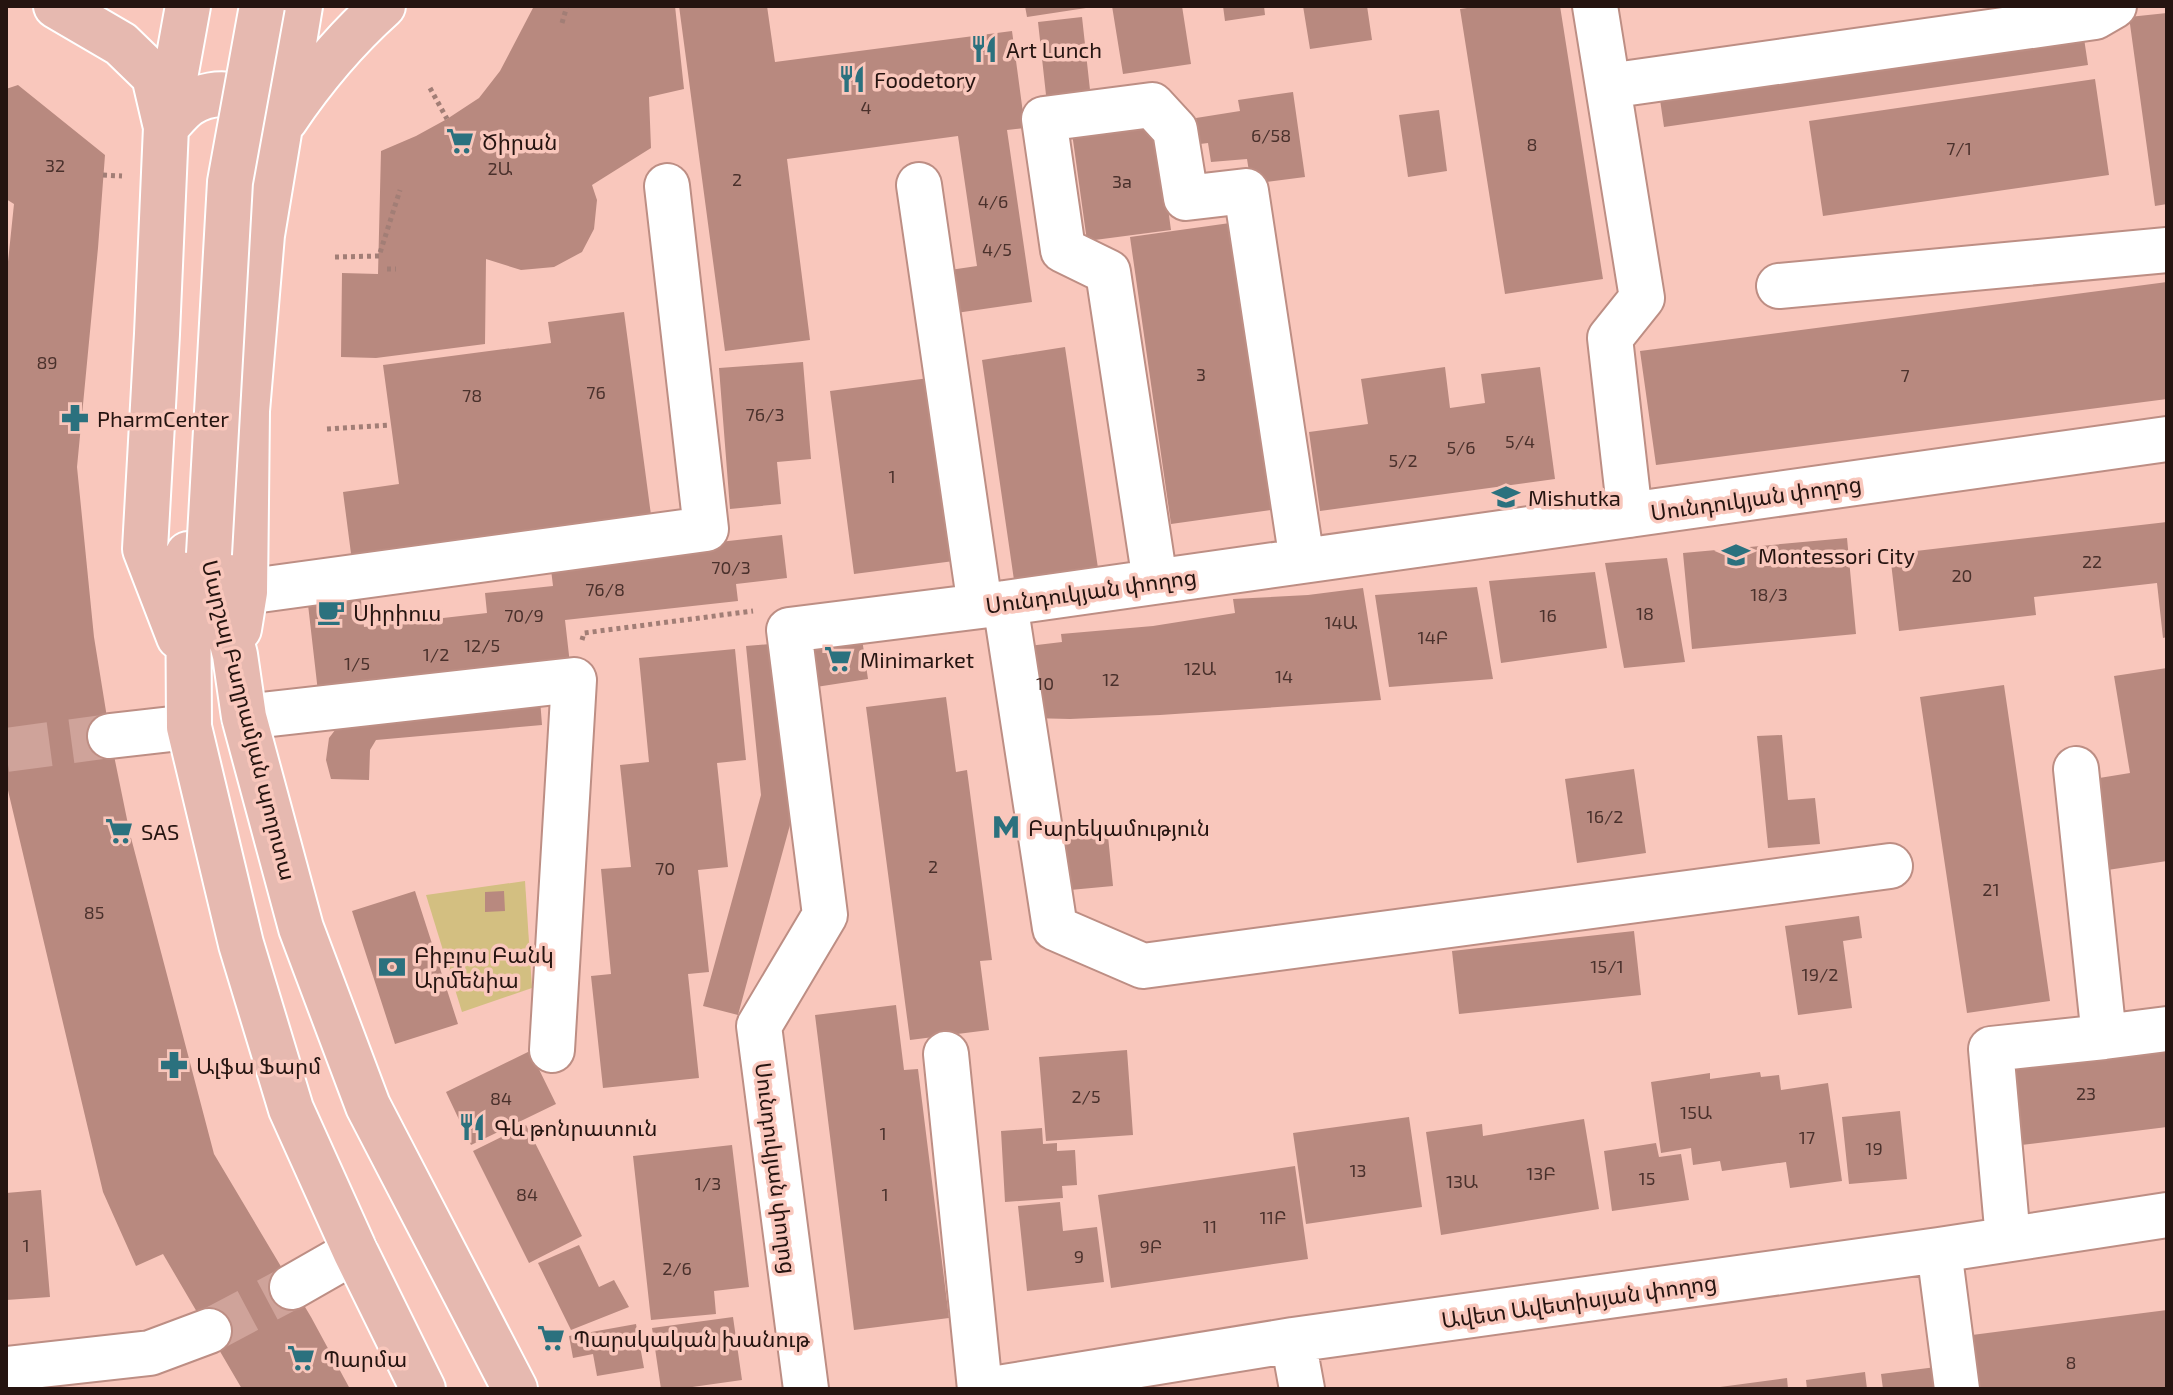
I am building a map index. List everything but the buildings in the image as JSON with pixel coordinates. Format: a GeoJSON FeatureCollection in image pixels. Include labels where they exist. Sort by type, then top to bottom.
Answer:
{"type":"FeatureCollection","features":[{"type":"Feature","properties":{"kind":"main road"},"geometry":{"type":"LineString","coordinates":[[56,6],[121,44],[154,76],[166,127]]}},
{"type":"Feature","properties":{"kind":"main road"},"geometry":{"type":"LineString","coordinates":[[187,658],[145,549],[166,127],[188,6]]}},
{"type":"Feature","properties":{"kind":"main road","name":"Մարշալ Բաղրամյան պողոտա"},"geometry":{"type":"LineString","coordinates":[[232,6],[207,183],[198,554],[235,655],[244,717],[301,928],[368,1106],[515,1389]]}},
{"type":"Feature","properties":{"kind":"main road","name":"Մարշալ Բաղրամյան պողոտա"},"geometry":{"type":"LineString","coordinates":[[262,6],[230,182],[187,658],[189,727],[241,944],[291,1109],[355,1251],[423,1389]]}},
{"type":"Feature","properties":{"kind":"main road"},"geometry":{"type":"LineString","coordinates":[[235,655],[245,592],[247,411],[262,235],[300,6]]}},
{"type":"Feature","properties":{"kind":"main road"},"geometry":{"type":"LineString","coordinates":[[279,129],[313,79],[383,6]]}},
{"type":"Feature","properties":{"kind":"main road"},"geometry":{"type":"LineString","coordinates":[[166,127],[187,105],[209,94],[232,95],[252,101],[266,110],[279,129]]}},
{"type":"Feature","properties":{"kind":"street"},"geometry":{"type":"LineString","coordinates":[[1595,6],[1642,298],[1610,338],[1630,515]]}},
{"type":"Feature","properties":{"kind":"street"},"geometry":{"type":"LineString","coordinates":[[1608,86],[2095,17],[2114,6]]}},
{"type":"Feature","properties":{"kind":"street"},"geometry":{"type":"LineString","coordinates":[[1155,581],[1108,272],[1063,250],[1044,119],[1152,105],[1175,130],[1186,198],[1246,191],[1302,561]]}},
{"type":"Feature","properties":{"kind":"street"},"geometry":{"type":"LineString","coordinates":[[919,185],[992,604],[1055,928],[1143,966],[1890,866]]}},
{"type":"Feature","properties":{"kind":"street"},"geometry":{"type":"LineString","coordinates":[[245,592],[706,529],[667,186]]}},
{"type":"Feature","properties":{"kind":"street"},"geometry":{"type":"LineString","coordinates":[[1779,286],[2167,250]]}},
{"type":"Feature","properties":{"kind":"street","name":"Սունդուկյան փողոց"},"geometry":{"type":"LineString","coordinates":[[806,1389],[759,1026],[825,915],[789,630],[2167,439]]}},
{"type":"Feature","properties":{"kind":"street"},"geometry":{"type":"LineString","coordinates":[[244,717],[574,680],[552,1050]]}},
{"type":"Feature","properties":{"kind":"street"},"geometry":{"type":"LineString","coordinates":[[110,736],[189,727]]}},
{"type":"Feature","properties":{"kind":"street"},"geometry":{"type":"LineString","coordinates":[[2076,769],[2104,1037]]}},
{"type":"Feature","properties":{"kind":"street"},"geometry":{"type":"LineString","coordinates":[[2008,1239],[1991,1049],[2167,1029]]}},
{"type":"Feature","properties":{"kind":"street"},"geometry":{"type":"LineString","coordinates":[[946,1054],[980,1389]]}},
{"type":"Feature","properties":{"kind":"street","name":"Ավետ Ավետիսյան փողոց"},"geometry":{"type":"LineString","coordinates":[[992,1389],[1293,1340],[2167,1215]]}},
{"type":"Feature","properties":{"kind":"street"},"geometry":{"type":"LineString","coordinates":[[1939,1250],[1957,1389]]}},
{"type":"Feature","properties":{"kind":"street"},"geometry":{"type":"LineString","coordinates":[[292,1287],[355,1251]]}},
{"type":"Feature","properties":{"kind":"street"},"geometry":{"type":"LineString","coordinates":[[6,1369],[150,1353],[209,1331]]}},
{"type":"Feature","properties":{"kind":"street"},"geometry":{"type":"LineString","coordinates":[[1293,1340],[1302,1389]]}},
{"type":"Feature","properties":{"kind":"path"},"geometry":{"type":"LineString","coordinates":[[562,23],[567,6]]}},
{"type":"Feature","properties":{"kind":"path"},"geometry":{"type":"LineString","coordinates":[[430,88],[447,119]]}},
{"type":"Feature","properties":{"kind":"path"},"geometry":{"type":"LineString","coordinates":[[335,257],[379,256],[400,190]]}},
{"type":"Feature","properties":{"kind":"path"},"geometry":{"type":"LineString","coordinates":[[387,269],[396,269]]}},
{"type":"Feature","properties":{"kind":"path"},"geometry":{"type":"LineString","coordinates":[[327,429],[390,425]]}},
{"type":"Feature","properties":{"kind":"path"},"geometry":{"type":"LineString","coordinates":[[574,680],[584,633],[754,611],[789,630]]}},
{"type":"Feature","properties":{"kind":"shaded area"},"geometry":{"type":"Polygon","coordinates":[[[525,881],[532,988],[462,1012],[426,895],[525,881]]]}},
{"type":"Feature","properties":{"kind":"tunnel"},"geometry":{"type":"LineString","coordinates":[[6,750],[110,736]]}},
{"type":"Feature","properties":{"kind":"tunnel"},"geometry":{"type":"LineString","coordinates":[[209,1331],[292,1287]]}},
{"type":"Feature","properties":{"kind":"place","name":"Art Lunch"},"geometry":{"type":"Point","coordinates":[984,49]}},
{"type":"Feature","properties":{"kind":"place","name":"Foodetory"},"geometry":{"type":"Point","coordinates":[852,79]}},
{"type":"Feature","properties":{"kind":"place","name":"Ծիրան"},"geometry":{"type":"Point","coordinates":[460,141]}},
{"type":"Feature","properties":{"kind":"place","name":"PharmCenter"},"geometry":{"type":"Point","coordinates":[75,418]}},
{"type":"Feature","properties":{"kind":"place","name":"Mishutka"},"geometry":{"type":"Point","coordinates":[1506,497]}},
{"type":"Feature","properties":{"kind":"place","name":"Montessori City"},"geometry":{"type":"Point","coordinates":[1736,555]}},
{"type":"Feature","properties":{"kind":"place","name":"Սիրիուս"},"geometry":{"type":"Point","coordinates":[331,612]}},
{"type":"Feature","properties":{"kind":"place","name":"Minimarket"},"geometry":{"type":"Point","coordinates":[838,659]}},
{"type":"Feature","properties":{"kind":"place","name":"Բարեկամություն"},"geometry":{"type":"Point","coordinates":[1006,827]}},
{"type":"Feature","properties":{"kind":"place","name":"SAS"},"geometry":{"type":"Point","coordinates":[119,831]}},
{"type":"Feature","properties":{"kind":"place","name":"Բիբլոս Բանկ Արմենիա"},"geometry":{"type":"Point","coordinates":[392,967]}},
{"type":"Feature","properties":{"kind":"place","name":"Ալֆա Ֆարմ"},"geometry":{"type":"Point","coordinates":[174,1065]}},
{"type":"Feature","properties":{"kind":"place","name":"Գև թոնրատուն"},"geometry":{"type":"Point","coordinates":[472,1127]}},
{"type":"Feature","properties":{"kind":"place","name":"Պարսկական խանութ"},"geometry":{"type":"Point","coordinates":[551,1338]}},
{"type":"Feature","properties":{"kind":"place","name":"Պարմա"},"geometry":{"type":"Point","coordinates":[301,1358]}}]}
